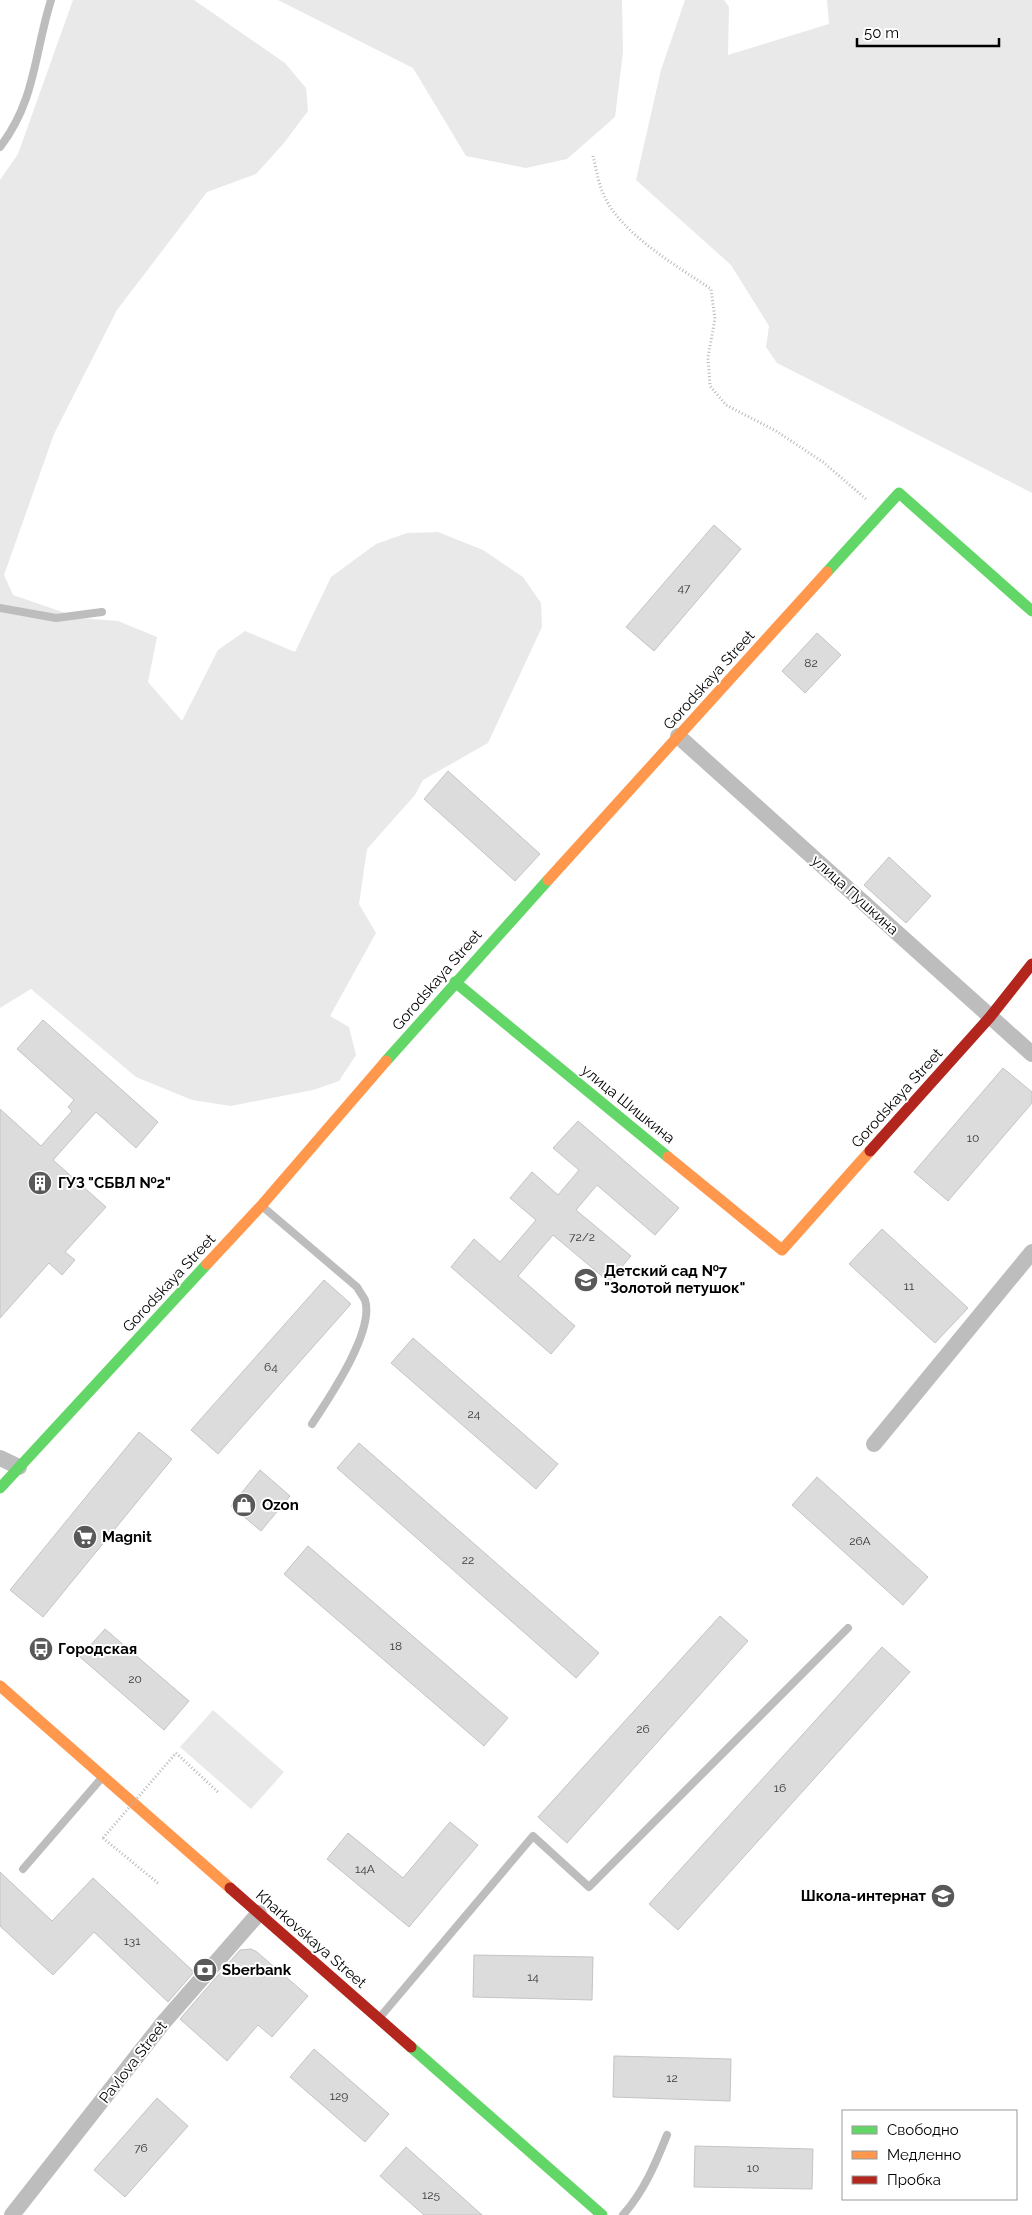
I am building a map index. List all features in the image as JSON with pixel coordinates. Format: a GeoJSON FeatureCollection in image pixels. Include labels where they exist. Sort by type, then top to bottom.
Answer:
{"type":"FeatureCollection","features":[{"type":"Feature","properties":{"kind":"main road","name":"Gorodskaya Street"},"geometry":{"type":"LineString","coordinates":[[0,1488],[261,1206],[455,982],[900,494],[1032,611]]}},
{"type":"Feature","properties":{"kind":"main road","name":"Gorodskaya Street"},"geometry":{"type":"LineString","coordinates":[[782,1250],[990,1017],[1032,964]]}},
{"type":"Feature","properties":{"kind":"main road","name":"улица Шишкина"},"geometry":{"type":"LineString","coordinates":[[455,982],[782,1250]]}},
{"type":"Feature","properties":{"kind":"main road","name":"Kharkovskaya Street"},"geometry":{"type":"LineString","coordinates":[[0,1686],[602,2215]]}},
{"type":"Feature","properties":{"kind":"street","name":"улица Пушкина"},"geometry":{"type":"LineString","coordinates":[[678,736],[1032,1054]]}},
{"type":"Feature","properties":{"kind":"street"},"geometry":{"type":"LineString","coordinates":[[874,1444],[1032,1252]]}},
{"type":"Feature","properties":{"kind":"street"},"geometry":{"type":"LineString","coordinates":[[0,1458],[19,1466]]}},
{"type":"Feature","properties":{"kind":"street","name":"Pavlova Street"},"geometry":{"type":"LineString","coordinates":[[12,2215],[162,2023],[259,1913]]}},
{"type":"Feature","properties":{"kind":"lane"},"geometry":{"type":"LineString","coordinates":[[0,147],[15,127],[30,94],[51,0]]}},
{"type":"Feature","properties":{"kind":"lane"},"geometry":{"type":"LineString","coordinates":[[0,608],[56,618],[102,612]]}},
{"type":"Feature","properties":{"kind":"lane"},"geometry":{"type":"LineString","coordinates":[[261,1206],[357,1287],[365,1301],[362,1332],[343,1376],[312,1424]]}},
{"type":"Feature","properties":{"kind":"lane"},"geometry":{"type":"LineString","coordinates":[[380,2018],[533,1836],[589,1887],[848,1628]]}},
{"type":"Feature","properties":{"kind":"lane"},"geometry":{"type":"LineString","coordinates":[[23,1869],[103,1776]]}},
{"type":"Feature","properties":{"kind":"lane"},"geometry":{"type":"LineString","coordinates":[[623,2215],[638,2198],[648,2181],[668,2135]]}},
{"type":"Feature","properties":{"kind":"path"},"geometry":{"type":"LineString","coordinates":[[593,156],[603,194],[614,212],[638,236],[711,289],[715,319],[708,357],[710,386],[726,405],[776,431],[823,462],[882,512]]}},
{"type":"Feature","properties":{"kind":"path"},"geometry":{"type":"LineString","coordinates":[[159,1884],[103,1838],[176,1753],[219,1793]]}},
{"type":"Feature","properties":{"kind":"shaded area"},"geometry":{"type":"Polygon","coordinates":[[[73,0],[194,0],[285,63],[306,88],[308,111],[284,143],[256,174],[207,192],[117,310],[54,434],[4,575],[13,595],[80,618],[118,621],[157,637],[148,682],[182,721],[218,650],[245,631],[295,652],[331,577],[376,544],[407,533],[438,532],[483,550],[523,577],[541,603],[542,627],[488,743],[423,780],[415,795],[367,849],[359,904],[376,933],[330,1016],[349,1027],[356,1055],[339,1081],[313,1090],[231,1106],[192,1100],[136,1077],[31,989],[0,1008],[0,180],[18,154],[73,0]]]}},
{"type":"Feature","properties":{"kind":"shaded area"},"geometry":{"type":"Polygon","coordinates":[[[278,0],[622,0],[623,52],[615,117],[567,159],[526,168],[466,156],[413,68],[278,0]]]}},
{"type":"Feature","properties":{"kind":"shaded area"},"geometry":{"type":"Polygon","coordinates":[[[685,0],[724,0],[729,7],[728,55],[829,24],[827,0],[1032,0],[1032,493],[777,363],[766,347],[769,326],[731,265],[636,180],[661,70],[685,0]]]}},
{"type":"Feature","properties":{"kind":"shaded area"},"geometry":{"type":"Polygon","coordinates":[[[213,1710],[284,1772],[251,1809],[180,1747],[213,1710]]]}},
{"type":"Feature","properties":{"kind":"building"},"geometry":{"type":"Polygon","coordinates":[[[714,525],[741,549],[654,651],[626,627],[714,525]]]}},
{"type":"Feature","properties":{"kind":"building"},"geometry":{"type":"Polygon","coordinates":[[[817,633],[841,655],[805,693],[782,671],[817,633]]]}},
{"type":"Feature","properties":{"kind":"building"},"geometry":{"type":"Polygon","coordinates":[[[448,771],[540,854],[515,881],[424,799],[448,771]]]}},
{"type":"Feature","properties":{"kind":"building"},"geometry":{"type":"Polygon","coordinates":[[[889,857],[931,896],[906,923],[864,885],[889,857]]]}},
{"type":"Feature","properties":{"kind":"building","name":"ГУЗ \"СБВЛ №2\""},"geometry":{"type":"Polygon","coordinates":[[[43,1020],[158,1122],[136,1148],[96,1112],[53,1160],[106,1207],[65,1252],[75,1260],[62,1275],[49,1263],[0,1318],[0,1109],[41,1146],[72,1111],[68,1107],[74,1100],[17,1049],[43,1020]]]}},
{"type":"Feature","properties":{"kind":"building"},"geometry":{"type":"Polygon","coordinates":[[[1003,1068],[1032,1092],[1032,1103],[948,1201],[914,1172],[1003,1068]]]}},
{"type":"Feature","properties":{"kind":"building"},"geometry":{"type":"Polygon","coordinates":[[[578,1121],[679,1208],[655,1235],[597,1185],[576,1210],[631,1256],[609,1282],[553,1235],[518,1276],[575,1326],[551,1354],[451,1267],[474,1239],[500,1262],[536,1220],[510,1198],[532,1172],[558,1195],[579,1170],[553,1148],[578,1121]]]}},
{"type":"Feature","properties":{"kind":"building"},"geometry":{"type":"Polygon","coordinates":[[[882,1229],[968,1308],[935,1343],[849,1264],[882,1229]]]}},
{"type":"Feature","properties":{"kind":"building"},"geometry":{"type":"Polygon","coordinates":[[[324,1280],[351,1304],[218,1454],[191,1430],[324,1280]]]}},
{"type":"Feature","properties":{"kind":"building"},"geometry":{"type":"Polygon","coordinates":[[[413,1338],[558,1464],[536,1489],[391,1363],[413,1338]]]}},
{"type":"Feature","properties":{"kind":"building"},"geometry":{"type":"Polygon","coordinates":[[[139,1432],[172,1459],[43,1617],[10,1590],[139,1432]]]}},
{"type":"Feature","properties":{"kind":"building"},"geometry":{"type":"Polygon","coordinates":[[[359,1443],[599,1653],[576,1678],[337,1468],[359,1443]]]}},
{"type":"Feature","properties":{"kind":"building"},"geometry":{"type":"Polygon","coordinates":[[[260,1470],[290,1496],[261,1531],[231,1506],[260,1470]]]}},
{"type":"Feature","properties":{"kind":"building"},"geometry":{"type":"Polygon","coordinates":[[[817,1477],[928,1577],[903,1605],[792,1505],[817,1477]]]}},
{"type":"Feature","properties":{"kind":"building"},"geometry":{"type":"Polygon","coordinates":[[[308,1546],[508,1718],[484,1746],[284,1574],[308,1546]]]}},
{"type":"Feature","properties":{"kind":"building"},"geometry":{"type":"Polygon","coordinates":[[[720,1616],[748,1641],[567,1843],[538,1817],[720,1616]]]}},
{"type":"Feature","properties":{"kind":"building"},"geometry":{"type":"Polygon","coordinates":[[[105,1629],[189,1701],[164,1730],[80,1657],[105,1629]]]}},
{"type":"Feature","properties":{"kind":"building"},"geometry":{"type":"Polygon","coordinates":[[[882,1647],[910,1672],[678,1930],[649,1904],[882,1647]]]}},
{"type":"Feature","properties":{"kind":"building"},"geometry":{"type":"Polygon","coordinates":[[[450,1822],[478,1845],[409,1927],[327,1859],[348,1833],[403,1878],[450,1822]]]}},
{"type":"Feature","properties":{"kind":"building"},"geometry":{"type":"Polygon","coordinates":[[[0,1872],[52,1921],[93,1878],[194,1972],[168,2002],[94,1932],[53,1975],[0,1926],[0,1872]]]}},
{"type":"Feature","properties":{"kind":"building"},"geometry":{"type":"Polygon","coordinates":[[[251,1949],[257,1952],[308,1996],[272,2037],[258,2025],[227,2061],[180,2019],[240,1950],[251,1949]]]}},
{"type":"Feature","properties":{"kind":"building"},"geometry":{"type":"Polygon","coordinates":[[[474,1955],[593,1957],[592,2000],[473,1997],[474,1955]]]}},
{"type":"Feature","properties":{"kind":"building"},"geometry":{"type":"Polygon","coordinates":[[[314,2049],[389,2114],[365,2142],[290,2077],[314,2049]]]}},
{"type":"Feature","properties":{"kind":"building"},"geometry":{"type":"Polygon","coordinates":[[[614,2056],[731,2059],[730,2101],[613,2097],[614,2056]]]}},
{"type":"Feature","properties":{"kind":"building"},"geometry":{"type":"Polygon","coordinates":[[[157,2098],[188,2126],[125,2197],[94,2170],[157,2098]]]}},
{"type":"Feature","properties":{"kind":"building"},"geometry":{"type":"Polygon","coordinates":[[[695,2146],[813,2149],[812,2189],[694,2187],[695,2146]]]}},
{"type":"Feature","properties":{"kind":"building"},"geometry":{"type":"Polygon","coordinates":[[[406,2147],[482,2215],[424,2215],[380,2176],[406,2147]]]}},
{"type":"Feature","properties":{"kind":"traffic: fast"},"geometry":{"type":"LineString","coordinates":[[827,572],[899,493],[1032,611]]}},
{"type":"Feature","properties":{"kind":"traffic: fast"},"geometry":{"type":"LineString","coordinates":[[386,1061],[548,880]]}},
{"type":"Feature","properties":{"kind":"traffic: fast"},"geometry":{"type":"LineString","coordinates":[[455,982],[668,1157]]}},
{"type":"Feature","properties":{"kind":"traffic: fast"},"geometry":{"type":"LineString","coordinates":[[0,1488],[207,1264]]}},
{"type":"Feature","properties":{"kind":"traffic: fast"},"geometry":{"type":"LineString","coordinates":[[411,2047],[602,2215]]}},
{"type":"Feature","properties":{"kind":"traffic: slow"},"geometry":{"type":"LineString","coordinates":[[548,880],[827,572]]}},
{"type":"Feature","properties":{"kind":"traffic: slow"},"geometry":{"type":"LineString","coordinates":[[207,1264],[261,1206],[386,1061]]}},
{"type":"Feature","properties":{"kind":"traffic: slow"},"geometry":{"type":"LineString","coordinates":[[668,1157],[782,1250],[870,1151]]}},
{"type":"Feature","properties":{"kind":"traffic: slow"},"geometry":{"type":"LineString","coordinates":[[0,1686],[230,1888]]}},
{"type":"Feature","properties":{"kind":"traffic: jam"},"geometry":{"type":"LineString","coordinates":[[870,1151],[990,1017],[1032,964]]}},
{"type":"Feature","properties":{"kind":"traffic: jam"},"geometry":{"type":"LineString","coordinates":[[230,1888],[411,2047]]}},
{"type":"Feature","properties":{"kind":"place","name":"ГУЗ \"СБВЛ №2\""},"geometry":{"type":"Point","coordinates":[40,1183]}},
{"type":"Feature","properties":{"kind":"place","name":"Детский сад №7 \"Золотой петушок\""},"geometry":{"type":"Point","coordinates":[586,1280]}},
{"type":"Feature","properties":{"kind":"place","name":"Ozon"},"geometry":{"type":"Point","coordinates":[244,1505]}},
{"type":"Feature","properties":{"kind":"place","name":"Magnit"},"geometry":{"type":"Point","coordinates":[85,1537]}},
{"type":"Feature","properties":{"kind":"place","name":"Городская"},"geometry":{"type":"Point","coordinates":[41,1649]}},
{"type":"Feature","properties":{"kind":"place","name":"Школа-интернат"},"geometry":{"type":"Point","coordinates":[943,1896]}},
{"type":"Feature","properties":{"kind":"place","name":"Sberbank"},"geometry":{"type":"Point","coordinates":[205,1970]}}]}
